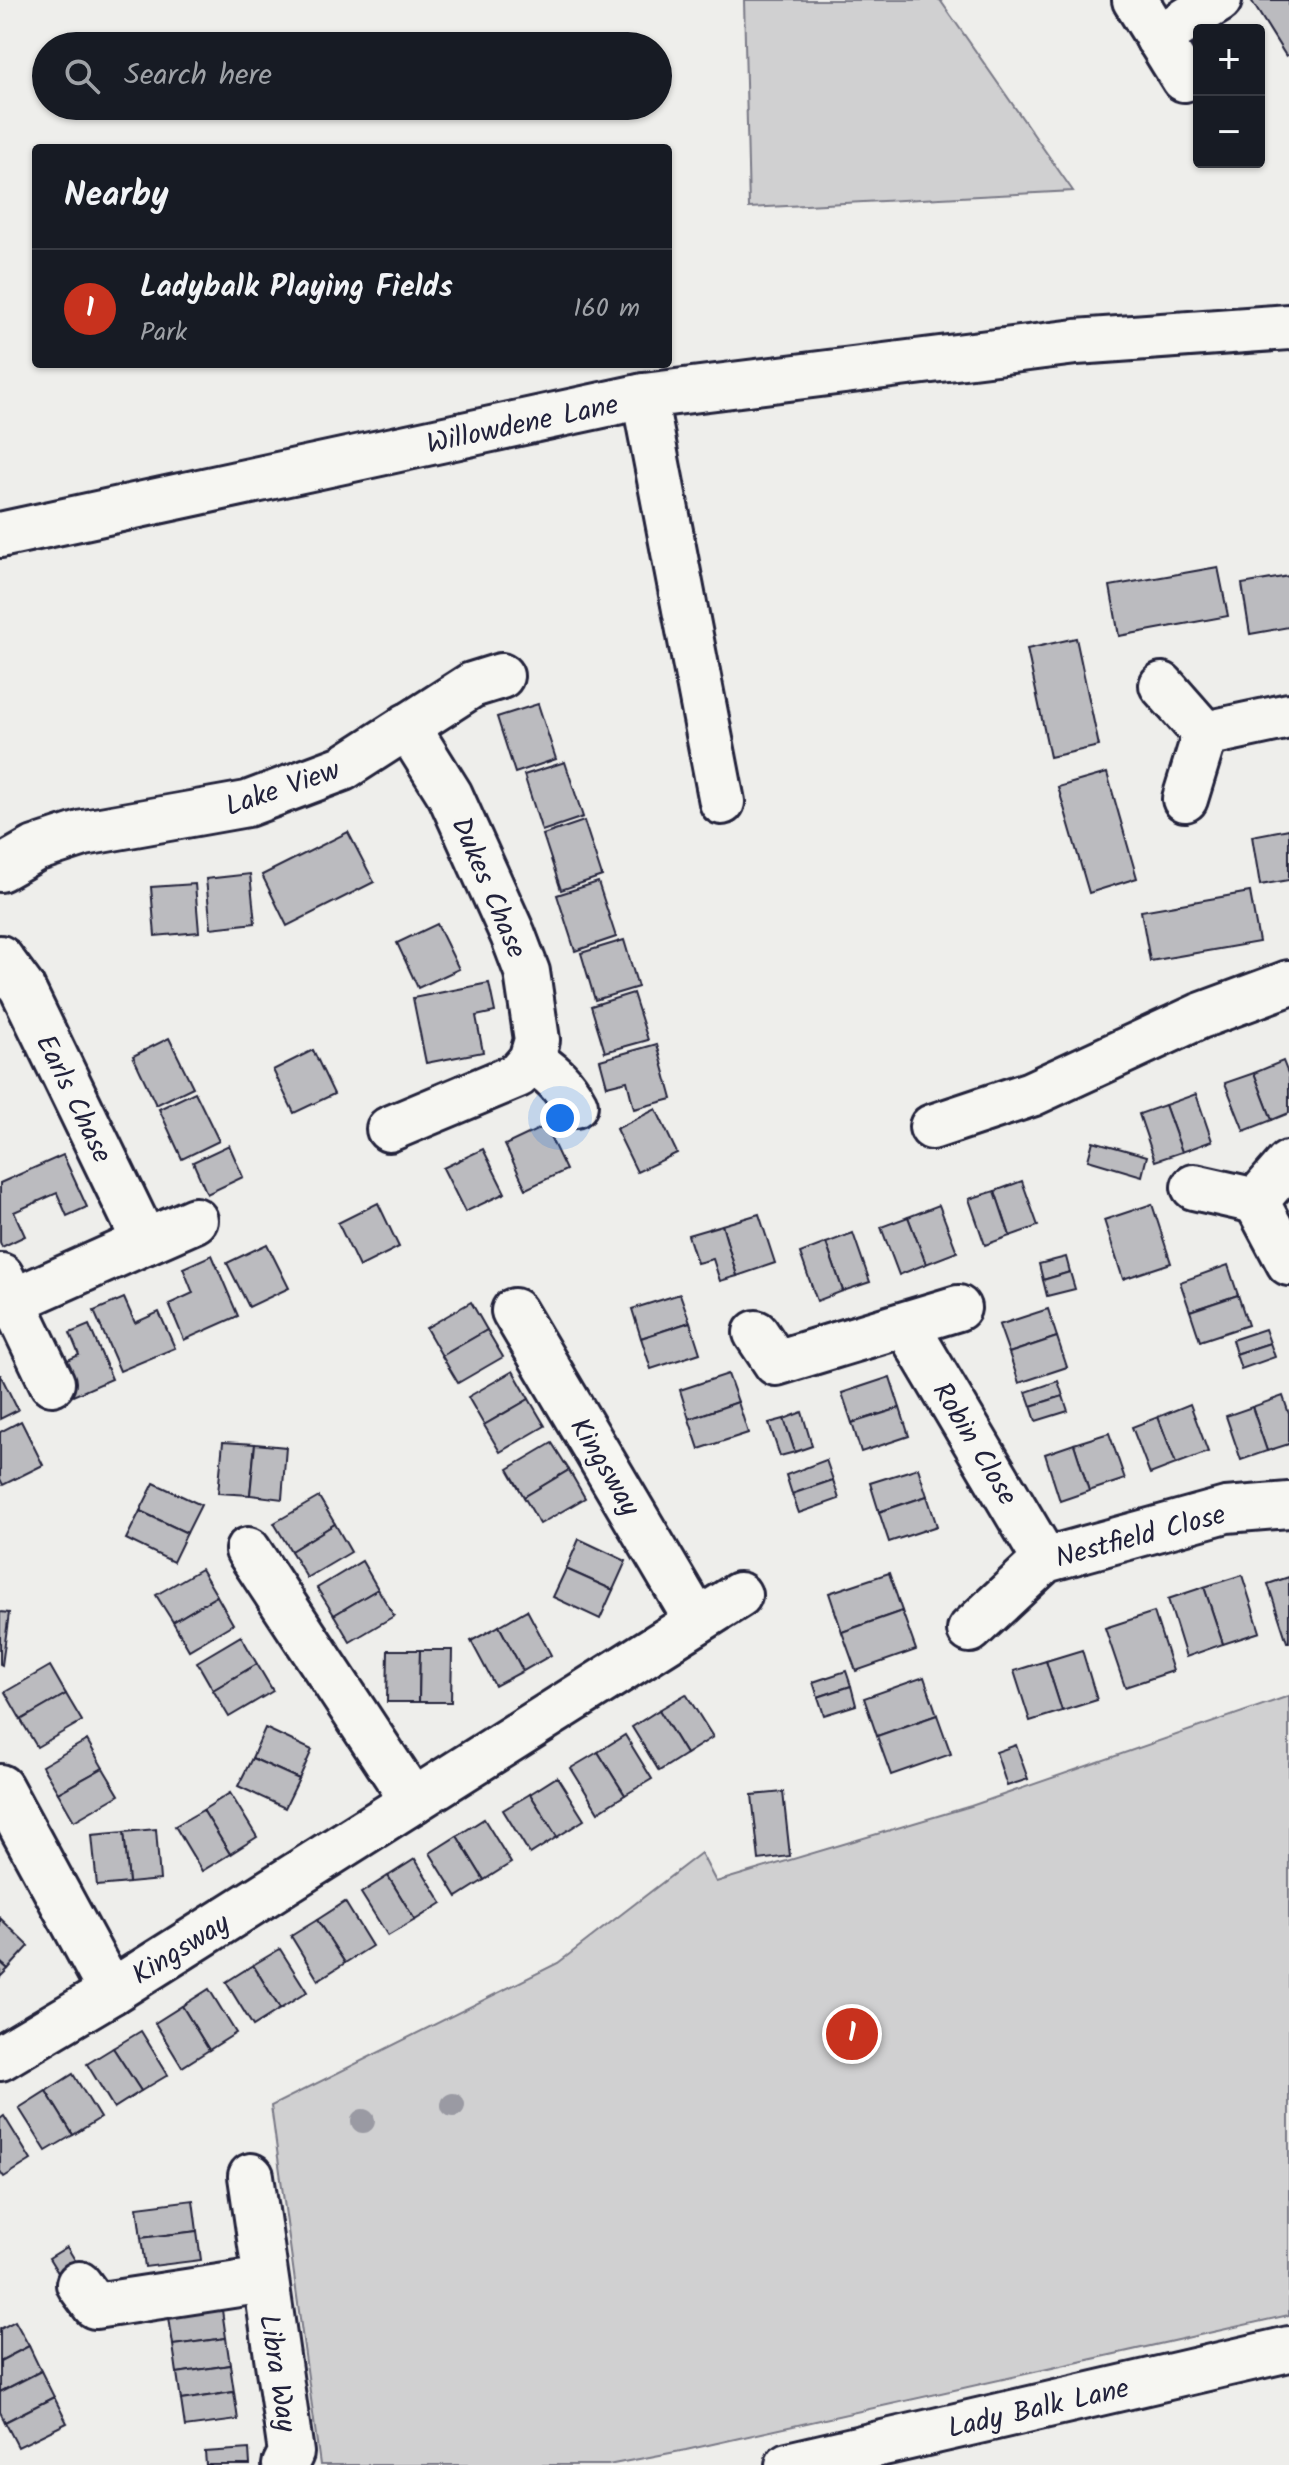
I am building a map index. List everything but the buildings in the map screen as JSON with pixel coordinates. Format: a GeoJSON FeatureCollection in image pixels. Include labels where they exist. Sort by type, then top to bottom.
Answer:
{"type":"FeatureCollection","features":[{"type":"Feature","properties":{"kind":"street"},"geometry":{"type":"LineString","coordinates":[[1135,0],[1184,79]]}},
{"type":"Feature","properties":{"kind":"street"},"geometry":{"type":"LineString","coordinates":[[1158,38],[1219,0]]}},
{"type":"Feature","properties":{"kind":"street","name":"Willowdene Lane"},"geometry":{"type":"LineString","coordinates":[[0,535],[644,396],[1076,342],[1289,327]]}},
{"type":"Feature","properties":{"kind":"street"},"geometry":{"type":"LineString","coordinates":[[644,396],[722,802]]}},
{"type":"Feature","properties":{"kind":"street","name":"Lake View"},"geometry":{"type":"LineString","coordinates":[[0,869],[35,849],[84,833],[247,804],[343,768],[472,685],[501,676]]}},
{"type":"Feature","properties":{"kind":"street"},"geometry":{"type":"LineString","coordinates":[[1162,685],[1205,734]]}},
{"type":"Feature","properties":{"kind":"street"},"geometry":{"type":"LineString","coordinates":[[1205,734],[1289,716]]}},
{"type":"Feature","properties":{"kind":"street","name":"Dukes Chase"},"geometry":{"type":"LineString","coordinates":[[407,726],[450,795],[527,972],[537,1040],[531,1060]]}},
{"type":"Feature","properties":{"kind":"street"},"geometry":{"type":"LineString","coordinates":[[1185,799],[1205,734]]}},
{"type":"Feature","properties":{"kind":"street","name":"Earls Chase"},"geometry":{"type":"LineString","coordinates":[[0,958],[22,988],[145,1242]]}},
{"type":"Feature","properties":{"kind":"street"},"geometry":{"type":"LineString","coordinates":[[932,1127],[1031,1094],[1200,1016],[1289,983]]}},
{"type":"Feature","properties":{"kind":"street"},"geometry":{"type":"LineString","coordinates":[[389,1129],[518,1075],[531,1060],[549,1071],[566,1088],[575,1105]]}},
{"type":"Feature","properties":{"kind":"street"},"geometry":{"type":"LineString","coordinates":[[1256,1201],[1288,1164]]}},
{"type":"Feature","properties":{"kind":"street"},"geometry":{"type":"LineString","coordinates":[[1194,1187],[1256,1201],[1289,1263]]}},
{"type":"Feature","properties":{"kind":"street"},"geometry":{"type":"LineString","coordinates":[[52,1383],[7,1288],[145,1242],[195,1220]]}},
{"type":"Feature","properties":{"kind":"street"},"geometry":{"type":"LineString","coordinates":[[766,1348],[906,1325],[958,1308]]}},
{"type":"Feature","properties":{"kind":"street","name":"Kingsway"},"geometry":{"type":"LineString","coordinates":[[514,1311],[697,1621]]}},
{"type":"Feature","properties":{"kind":"street","name":"Robin Close"},"geometry":{"type":"LineString","coordinates":[[906,1325],[1045,1560]]}},
{"type":"Feature","properties":{"kind":"street","name":"Nestfield Close"},"geometry":{"type":"LineString","coordinates":[[970,1630],[1045,1560],[1226,1510],[1289,1505]]}},
{"type":"Feature","properties":{"kind":"street"},"geometry":{"type":"LineString","coordinates":[[248,1550],[413,1801]]}},
{"type":"Feature","properties":{"kind":"street","name":"Kingsway"},"geometry":{"type":"LineString","coordinates":[[0,2058],[111,1992],[739,1595]]}},
{"type":"Feature","properties":{"kind":"street","name":"Kingsway"},"geometry":{"type":"LineString","coordinates":[[0,1787],[111,1992]]}},
{"type":"Feature","properties":{"kind":"street","name":"Libra Way"},"geometry":{"type":"LineString","coordinates":[[251,2176],[291,2453],[285,2465]]}},
{"type":"Feature","properties":{"kind":"street","name":"Libra Way"},"geometry":{"type":"LineString","coordinates":[[79,2284],[95,2306],[265,2280]]}},
{"type":"Feature","properties":{"kind":"street","name":"Lady Balk Lane"},"geometry":{"type":"LineString","coordinates":[[788,2465],[1289,2349]]}},
{"type":"Feature","properties":{"kind":"shaded area"},"geometry":{"type":"Polygon","coordinates":[[[744,0],[940,0],[1073,191],[749,208],[744,0]]]}},
{"type":"Feature","properties":{"kind":"shaded area"},"geometry":{"type":"Polygon","coordinates":[[[1289,1696],[1289,2315],[608,2465],[320,2465],[271,2106],[558,1963],[701,1853],[716,1882],[971,1806],[1289,1696]]]}},
{"type":"Feature","properties":{"kind":"place","name":"Ladybalk Playing Fields"},"geometry":{"type":"Point","coordinates":[852,2034]}}]}
